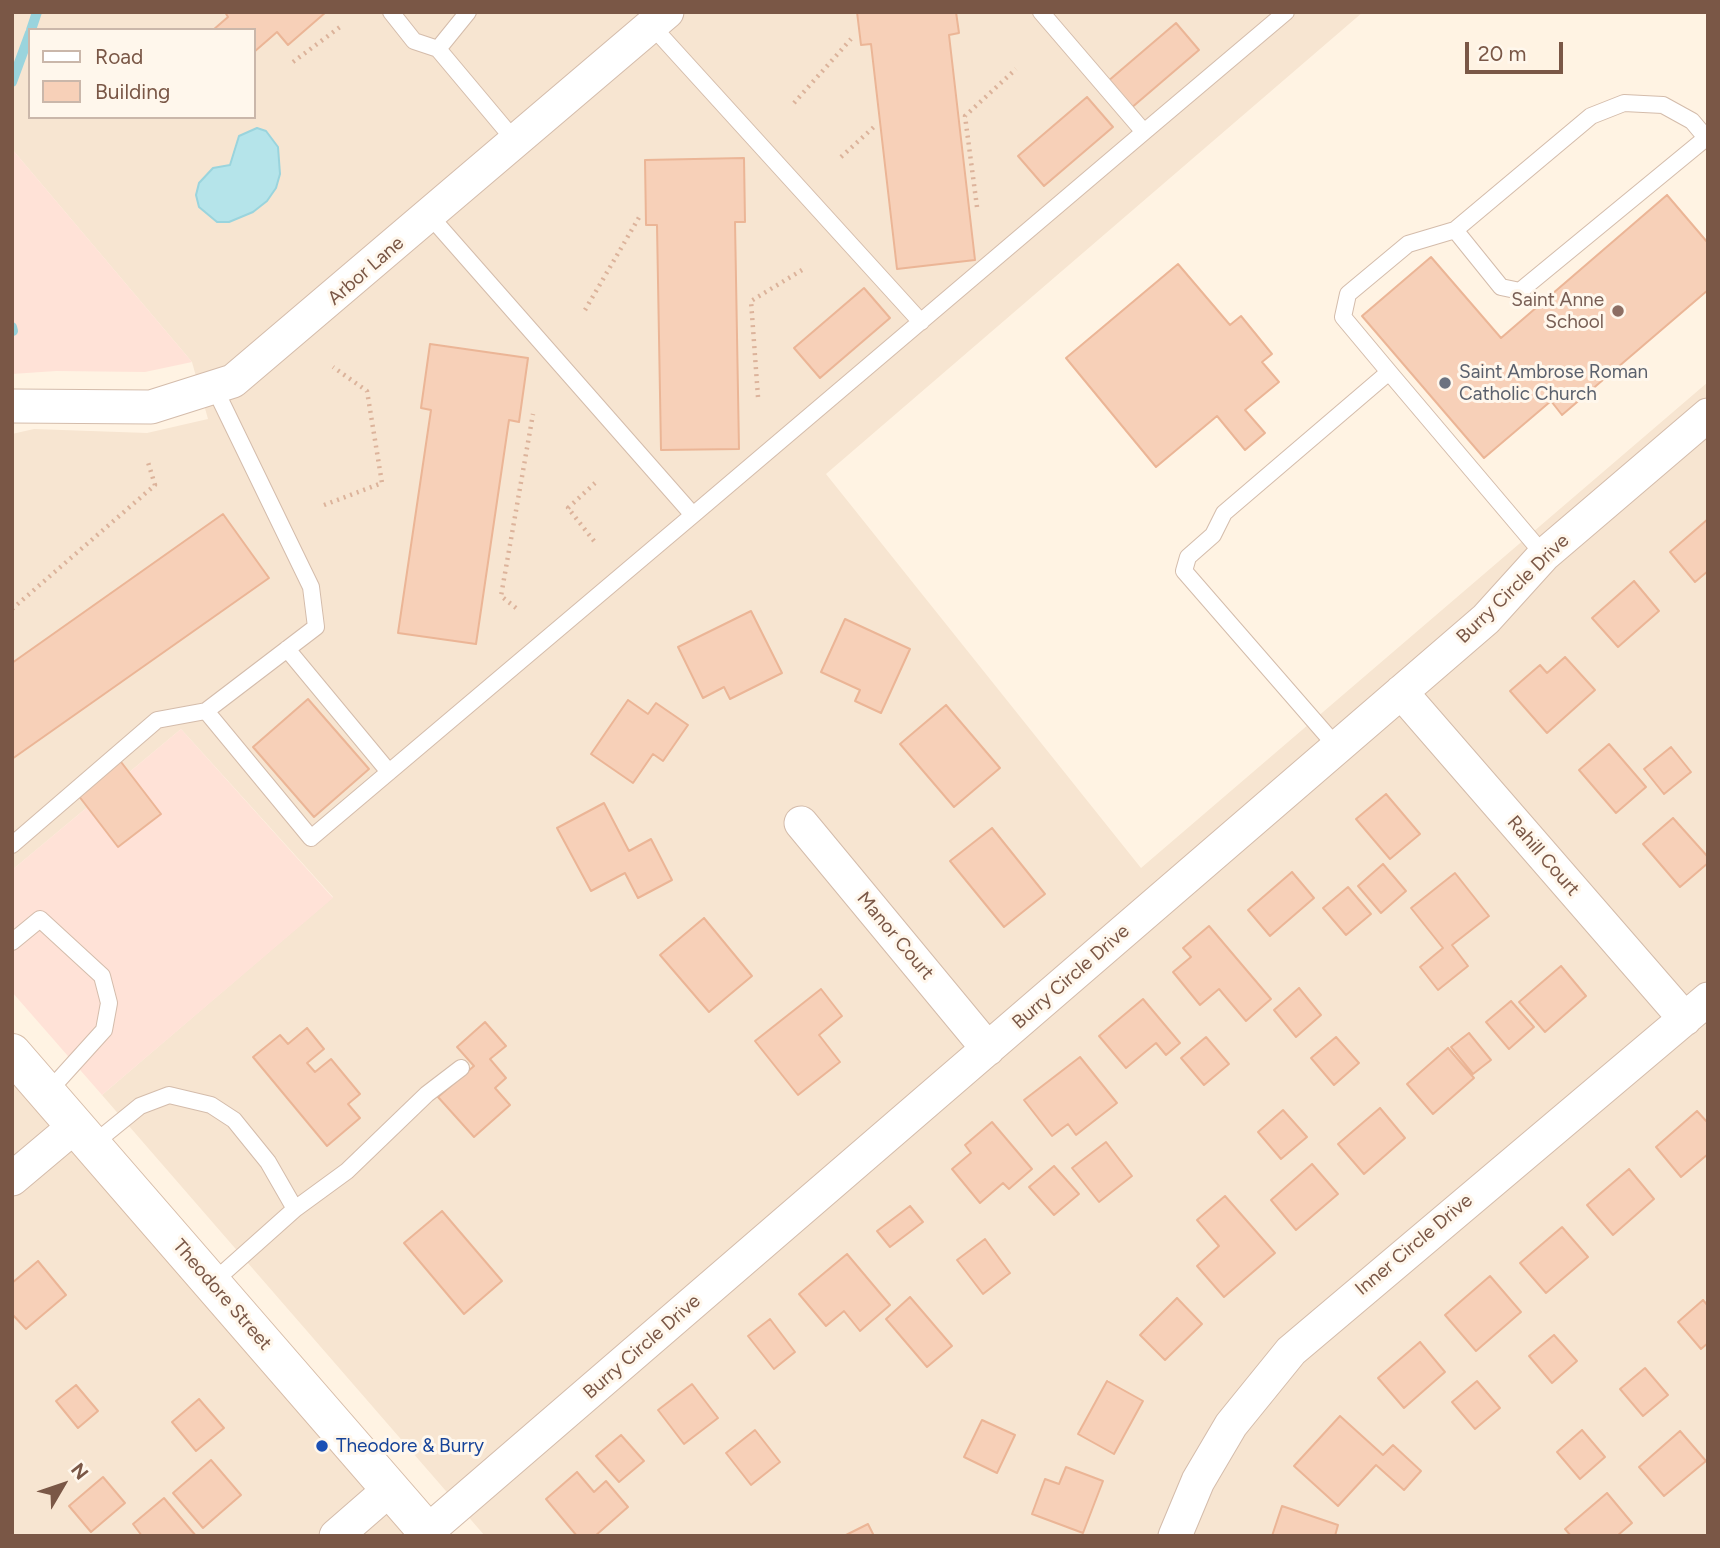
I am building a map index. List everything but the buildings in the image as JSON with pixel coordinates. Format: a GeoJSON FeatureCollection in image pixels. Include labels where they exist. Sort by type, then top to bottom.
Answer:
{"type":"FeatureCollection","features":[{"type":"Feature","properties":{"kind":"main road","name":"Theodore Street"},"geometry":{"type":"LineString","coordinates":[[12,1053],[429,1534]]}},
{"type":"Feature","properties":{"kind":"street","name":"Arbor Lane"},"geometry":{"type":"LineString","coordinates":[[12,406],[151,407],[233,381],[659,19]]}},
{"type":"Feature","properties":{"kind":"street","name":"Burry Circle Drive"},"geometry":{"type":"LineString","coordinates":[[429,1534],[1486,619],[1544,555],[1708,415]]}},
{"type":"Feature","properties":{"kind":"street","name":"Rahill Court"},"geometry":{"type":"LineString","coordinates":[[1401,692],[1696,1009]]}},
{"type":"Feature","properties":{"kind":"street","name":"Manor Court"},"geometry":{"type":"LineString","coordinates":[[802,823],[988,1049]]}},
{"type":"Feature","properties":{"kind":"street","name":"Inner Circle Drive"},"geometry":{"type":"LineString","coordinates":[[1175,1536],[1198,1481],[1231,1425],[1255,1391],[1291,1351],[1696,1009]]}},
{"type":"Feature","properties":{"kind":"street"},"geometry":{"type":"LineString","coordinates":[[12,1179],[83,1135]]}},
{"type":"Feature","properties":{"kind":"street"},"geometry":{"type":"LineString","coordinates":[[336,1536],[390,1489]]}},
{"type":"Feature","properties":{"kind":"lane"},"geometry":{"type":"LineString","coordinates":[[390,12],[415,41],[438,50],[516,142]]}},
{"type":"Feature","properties":{"kind":"lane"},"geometry":{"type":"LineString","coordinates":[[438,50],[468,12]]}},
{"type":"Feature","properties":{"kind":"lane"},"geometry":{"type":"LineString","coordinates":[[1041,12],[1144,132]]}},
{"type":"Feature","properties":{"kind":"lane"},"geometry":{"type":"LineString","coordinates":[[206,711],[311,838],[1286,12]]}},
{"type":"Feature","properties":{"kind":"lane"},"geometry":{"type":"LineString","coordinates":[[659,19],[920,322]]}},
{"type":"Feature","properties":{"kind":"lane"},"geometry":{"type":"LineString","coordinates":[[1455,230],[1501,287],[1520,291],[1707,139],[1692,121],[1663,105],[1624,103],[1591,116],[1455,230],[1408,244],[1348,295],[1343,317],[1544,555]]}},
{"type":"Feature","properties":{"kind":"lane"},"geometry":{"type":"LineString","coordinates":[[430,216],[693,515]]}},
{"type":"Feature","properties":{"kind":"lane"},"geometry":{"type":"LineString","coordinates":[[1337,747],[1184,571],[1188,557],[1213,535],[1224,513],[1389,372]]}},
{"type":"Feature","properties":{"kind":"lane"},"geometry":{"type":"LineString","coordinates":[[12,845],[157,720],[206,711],[316,627],[311,587],[214,387]]}},
{"type":"Feature","properties":{"kind":"lane"},"geometry":{"type":"LineString","coordinates":[[288,649],[389,772]]}},
{"type":"Feature","properties":{"kind":"lane"},"geometry":{"type":"LineString","coordinates":[[12,942],[40,919],[102,976],[109,1003],[104,1030],[47,1093]]}},
{"type":"Feature","properties":{"kind":"lane"},"geometry":{"type":"LineString","coordinates":[[212,1283],[295,1209],[347,1171],[427,1094],[461,1068]]}},
{"type":"Feature","properties":{"kind":"lane"},"geometry":{"type":"LineString","coordinates":[[83,1135],[140,1106],[169,1096],[211,1105],[234,1120],[268,1163],[295,1209]]}},
{"type":"Feature","properties":{"kind":"path"},"geometry":{"type":"LineString","coordinates":[[293,62],[340,27]]}},
{"type":"Feature","properties":{"kind":"path"},"geometry":{"type":"LineString","coordinates":[[794,103],[851,39]]}},
{"type":"Feature","properties":{"kind":"path"},"geometry":{"type":"LineString","coordinates":[[976,207],[965,117],[1016,69]]}},
{"type":"Feature","properties":{"kind":"path"},"geometry":{"type":"LineString","coordinates":[[841,157],[875,126]]}},
{"type":"Feature","properties":{"kind":"path"},"geometry":{"type":"LineString","coordinates":[[585,310],[641,214]]}},
{"type":"Feature","properties":{"kind":"path"},"geometry":{"type":"LineString","coordinates":[[758,397],[751,301],[802,270]]}},
{"type":"Feature","properties":{"kind":"path"},"geometry":{"type":"LineString","coordinates":[[324,505],[382,483],[367,391],[333,367]]}},
{"type":"Feature","properties":{"kind":"path"},"geometry":{"type":"LineString","coordinates":[[516,608],[501,596],[533,414]]}},
{"type":"Feature","properties":{"kind":"path"},"geometry":{"type":"LineString","coordinates":[[12,609],[155,485],[147,459]]}},
{"type":"Feature","properties":{"kind":"path"},"geometry":{"type":"LineString","coordinates":[[594,541],[568,508],[595,483]]}},
{"type":"Feature","properties":{"kind":"shaded area"},"geometry":{"type":"Polygon","coordinates":[[[12,12],[1363,12],[826,474],[1141,868],[1708,382],[1708,1536],[485,1536],[102,1095],[333,897],[181,729],[12,870],[12,434],[34,429],[147,433],[208,419],[192,362],[12,149],[12,12]]]}},
{"type":"Feature","properties":{"kind":"shaded area"},"geometry":{"type":"Polygon","coordinates":[[[12,149],[192,362],[145,372],[56,371],[12,374],[12,149]]]}},
{"type":"Feature","properties":{"kind":"shaded area"},"geometry":{"type":"Polygon","coordinates":[[[181,729],[333,898],[102,1095],[12,992],[12,870],[181,729]]]}},
{"type":"Feature","properties":{"kind":"shaded area"},"geometry":{"type":"Polygon","coordinates":[[[12,1083],[263,1371],[405,1536],[12,1536],[12,1083]]]}},
{"type":"Feature","properties":{"kind":"water"},"geometry":{"type":"Polygon","coordinates":[[[257,128],[266,131],[278,147],[280,174],[276,188],[267,201],[253,212],[229,222],[217,222],[199,207],[196,195],[199,183],[213,168],[230,165],[239,136],[257,128]]]}},
{"type":"Feature","properties":{"kind":"waterway"},"geometry":{"type":"LineString","coordinates":[[32,28],[37,12]]}},
{"type":"Feature","properties":{"kind":"waterway"},"geometry":{"type":"LineString","coordinates":[[12,82],[28,38]]}},
{"type":"Feature","properties":{"kind":"waterway"},"geometry":{"type":"LineString","coordinates":[[12,327],[13,331]]}},
{"type":"Feature","properties":{"kind":"place","name":"Saint Anne School"},"geometry":{"type":"Point","coordinates":[1618,311]}},
{"type":"Feature","properties":{"kind":"place","name":"Saint Ambrose Roman Catholic Church"},"geometry":{"type":"Point","coordinates":[1445,383]}},
{"type":"Feature","properties":{"kind":"place","name":"Theodore & Burry"},"geometry":{"type":"Point","coordinates":[322,1446]}}]}
